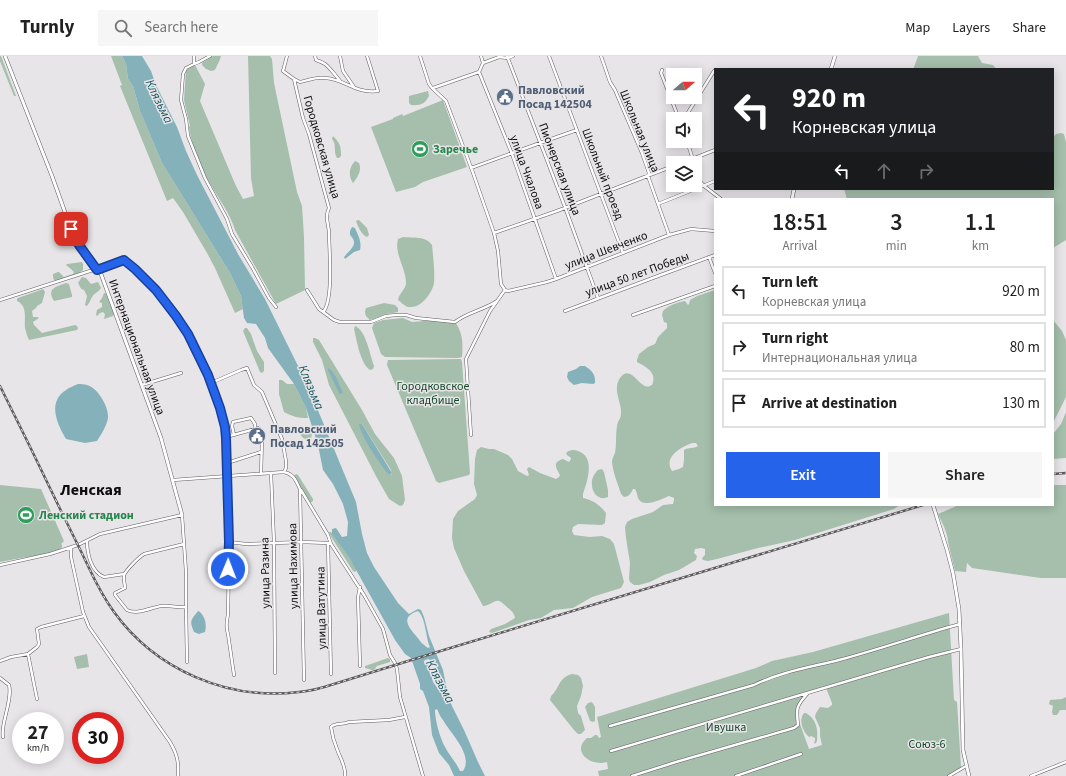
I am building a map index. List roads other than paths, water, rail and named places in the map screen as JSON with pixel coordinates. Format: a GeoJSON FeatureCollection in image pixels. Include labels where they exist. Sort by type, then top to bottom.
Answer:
{"type":"FeatureCollection","features":[{"type":"Feature","properties":{"kind":"street","name":"Интернациональная улица"},"geometry":{"type":"LineString","coordinates":[[5,56],[71,229],[79,245],[97,270],[102,280],[161,438],[182,515],[186,572],[187,662]]}},
{"type":"Feature","properties":{"kind":"street"},"geometry":{"type":"LineString","coordinates":[[194,56],[194,64]]}},
{"type":"Feature","properties":{"kind":"street"},"geometry":{"type":"LineString","coordinates":[[210,56],[186,68],[183,74],[181,100],[186,118],[188,136],[205,178],[227,219],[232,234],[276,307]]}},
{"type":"Feature","properties":{"kind":"street","name":"Городковская улица"},"geometry":{"type":"LineString","coordinates":[[287,56],[283,71],[294,79],[303,118],[309,134],[329,208],[327,217],[330,293],[327,308],[323,312]]}},
{"type":"Feature","properties":{"kind":"street"},"geometry":{"type":"LineString","coordinates":[[315,56],[316,60],[326,65],[340,81]]}},
{"type":"Feature","properties":{"kind":"street"},"geometry":{"type":"LineString","coordinates":[[340,56],[343,71],[354,88]]}},
{"type":"Feature","properties":{"kind":"street"},"geometry":{"type":"LineString","coordinates":[[294,79],[300,82],[317,77],[327,78],[340,81],[359,90],[370,92],[378,91],[367,56]]}},
{"type":"Feature","properties":{"kind":"street"},"geometry":{"type":"LineString","coordinates":[[420,56],[427,79],[432,88],[446,101],[471,168],[494,233],[498,250],[501,284],[505,290],[490,311],[466,359],[471,435]]}},
{"type":"Feature","properties":{"kind":"street"},"geometry":{"type":"LineString","coordinates":[[432,88],[479,72],[483,63],[481,56]]}},
{"type":"Feature","properties":{"kind":"street"},"geometry":{"type":"LineString","coordinates":[[483,63],[499,57],[513,56]]}},
{"type":"Feature","properties":{"kind":"street","name":"Школьный проезд"},"geometry":{"type":"LineString","coordinates":[[549,56],[623,253]]}},
{"type":"Feature","properties":{"kind":"street","name":"Школьная улица"},"geometry":{"type":"LineString","coordinates":[[601,56],[610,82],[615,90],[642,153],[649,173],[648,176],[670,235]]}},
{"type":"Feature","properties":{"kind":"street"},"geometry":{"type":"LineString","coordinates":[[831,68],[835,56]]}},
{"type":"Feature","properties":{"kind":"street","name":"Пионерская улица"},"geometry":{"type":"LineString","coordinates":[[507,57],[565,207],[598,298]]}},
{"type":"Feature","properties":{"kind":"street"},"geometry":{"type":"LineString","coordinates":[[662,70],[661,73],[676,112]]}},
{"type":"Feature","properties":{"kind":"street"},"geometry":{"type":"LineString","coordinates":[[688,112],[714,71]]}},
{"type":"Feature","properties":{"kind":"street","name":"улица Чкалова"},"geometry":{"type":"LineString","coordinates":[[479,72],[512,154],[556,279]]}},
{"type":"Feature","properties":{"kind":"street"},"geometry":{"type":"LineString","coordinates":[[471,168],[577,130]]}},
{"type":"Feature","properties":{"kind":"street"},"geometry":{"type":"LineString","coordinates":[[700,156],[714,150]]}},
{"type":"Feature","properties":{"kind":"street"},"geometry":{"type":"LineString","coordinates":[[494,233],[666,169]]}},
{"type":"Feature","properties":{"kind":"street"},"geometry":{"type":"LineString","coordinates":[[658,204],[714,181]]}},
{"type":"Feature","properties":{"kind":"street"},"geometry":{"type":"LineString","coordinates":[[702,184],[720,198]]}},
{"type":"Feature","properties":{"kind":"street","name":"улица Шевченко"},"geometry":{"type":"LineString","coordinates":[[505,290],[508,291],[547,282],[670,235],[691,229],[714,231]]}},
{"type":"Feature","properties":{"kind":"street","name":"улица 50 лет Победы"},"geometry":{"type":"LineString","coordinates":[[565,311],[714,255]]}},
{"type":"Feature","properties":{"kind":"street"},"geometry":{"type":"LineString","coordinates":[[709,257],[714,270]]}},
{"type":"Feature","properties":{"kind":"street"},"geometry":{"type":"LineString","coordinates":[[0,300],[97,270],[124,260],[156,290],[176,316],[192,342],[211,383],[225,427],[228,476],[229,542],[228,614],[226,624],[234,675]]}},
{"type":"Feature","properties":{"kind":"street"},"geometry":{"type":"LineString","coordinates":[[633,315],[714,286]]}},
{"type":"Feature","properties":{"kind":"street"},"geometry":{"type":"LineString","coordinates":[[307,290],[319,309],[334,320],[346,323],[371,322],[386,316],[396,315],[455,322],[463,316],[497,300]]}},
{"type":"Feature","properties":{"kind":"street"},"geometry":{"type":"LineString","coordinates":[[211,383],[247,368],[254,385],[262,392],[272,412],[282,439],[286,461],[286,468],[284,472]]}},
{"type":"Feature","properties":{"kind":"street"},"geometry":{"type":"LineString","coordinates":[[142,385],[181,373]]}},
{"type":"Feature","properties":{"kind":"street"},"geometry":{"type":"LineString","coordinates":[[234,435],[232,422],[251,418],[255,429]]}},
{"type":"Feature","properties":{"kind":"street"},"geometry":{"type":"LineString","coordinates":[[225,427],[232,426]]}},
{"type":"Feature","properties":{"kind":"street"},"geometry":{"type":"LineString","coordinates":[[226,438],[258,428],[259,429],[262,440],[261,474]]}},
{"type":"Feature","properties":{"kind":"street"},"geometry":{"type":"LineString","coordinates":[[227,463],[261,452]]}},
{"type":"Feature","properties":{"kind":"street"},"geometry":{"type":"LineString","coordinates":[[173,480],[284,472],[290,474],[328,535],[330,543],[360,587],[383,629],[390,655],[397,669],[400,697],[423,776]]}},
{"type":"Feature","properties":{"kind":"street","name":"улица Разина"},"geometry":{"type":"LineString","coordinates":[[271,473],[274,543],[275,673]]}},
{"type":"Feature","properties":{"kind":"street","name":"улица Нахимова"},"geometry":{"type":"LineString","coordinates":[[300,489],[304,680]]}},
{"type":"Feature","properties":{"kind":"street"},"geometry":{"type":"LineString","coordinates":[[933,506],[948,550],[959,609],[963,750],[969,776]]}},
{"type":"Feature","properties":{"kind":"street"},"geometry":{"type":"LineString","coordinates":[[0,565],[50,554],[71,547],[100,534],[182,515]]}},
{"type":"Feature","properties":{"kind":"street"},"geometry":{"type":"LineString","coordinates":[[87,540],[87,552],[97,573],[104,577],[125,574]]}},
{"type":"Feature","properties":{"kind":"street"},"geometry":{"type":"LineString","coordinates":[[229,542],[246,544],[302,542],[330,543]]}},
{"type":"Feature","properties":{"kind":"street","name":"улица Ватутина"},"geometry":{"type":"LineString","coordinates":[[330,543],[331,674]]}},
{"type":"Feature","properties":{"kind":"street"},"geometry":{"type":"LineString","coordinates":[[184,544],[144,554],[139,557],[125,574],[125,588],[115,593],[115,595],[129,612],[164,606],[179,608],[186,607]]}},
{"type":"Feature","properties":{"kind":"street"},"geometry":{"type":"LineString","coordinates":[[71,547],[71,556],[84,616],[90,627],[170,742],[177,754],[178,776]]}},
{"type":"Feature","properties":{"kind":"street"},"geometry":{"type":"LineString","coordinates":[[360,587],[358,597],[360,666]]}},
{"type":"Feature","properties":{"kind":"street"},"geometry":{"type":"LineString","coordinates":[[0,661],[11,657],[28,654],[37,647],[39,644],[37,629],[41,626],[84,616]]}},
{"type":"Feature","properties":{"kind":"street"},"geometry":{"type":"LineString","coordinates":[[610,726],[960,624]]}},
{"type":"Feature","properties":{"kind":"street"},"geometry":{"type":"LineString","coordinates":[[611,750],[961,649]]}},
{"type":"Feature","properties":{"kind":"street"},"geometry":{"type":"LineString","coordinates":[[28,654],[37,699]]}},
{"type":"Feature","properties":{"kind":"street"},"geometry":{"type":"LineString","coordinates":[[0,678],[9,685],[10,693],[0,724],[0,731],[3,737]]}},
{"type":"Feature","properties":{"kind":"street"},"geometry":{"type":"LineString","coordinates":[[632,776],[794,728],[798,725],[796,711],[800,701],[808,693]]}},
{"type":"Feature","properties":{"kind":"street"},"geometry":{"type":"LineString","coordinates":[[345,776],[345,769],[333,737],[332,725],[350,722],[390,720],[405,716]]}},
{"type":"Feature","properties":{"kind":"street"},"geometry":{"type":"LineString","coordinates":[[736,776],[801,754]]}},
{"type":"Feature","properties":{"kind":"street"},"geometry":{"type":"LineString","coordinates":[[1031,776],[1066,762]]}},
{"type":"Feature","properties":{"kind":"street"},"geometry":{"type":"LineString","coordinates":[[949,776],[966,766]]}},
{"type":"Feature","properties":{"kind":"water","name":"Клязьма"},"geometry":{"type":"Polygon","coordinates":[[[122,56],[142,56],[151,71],[197,175],[238,254],[265,299],[297,364],[314,389],[317,408],[356,502],[367,553],[374,567],[398,603],[409,614],[418,609],[421,610],[429,636],[443,670],[448,695],[452,706],[485,776],[454,776],[449,765],[439,753],[432,735],[429,707],[423,691],[420,689],[420,684],[411,658],[405,654],[395,640],[350,559],[332,534],[332,529],[336,528],[342,537],[347,536],[348,522],[343,504],[333,484],[323,470],[318,445],[306,408],[294,384],[268,348],[265,338],[256,324],[247,323],[244,318],[241,296],[230,273],[162,163],[140,111],[133,86],[128,79],[126,64],[122,56]],[[418,611],[409,616],[407,622],[422,643],[428,648],[430,647],[424,622],[418,611]],[[429,659],[425,660],[425,664],[428,665],[433,682],[441,693],[443,693],[441,679],[437,670],[429,659]],[[437,709],[435,710],[437,724],[443,743],[460,771],[463,771],[466,765],[466,758],[460,744],[441,718],[437,709]]]}},
{"type":"Feature","properties":{"kind":"water"},"geometry":{"type":"Polygon","coordinates":[[[352,227],[355,228],[359,239],[360,250],[354,252],[345,259],[344,257],[354,244],[353,238],[350,235],[352,227]]]}},
{"type":"Feature","properties":{"kind":"water"},"geometry":{"type":"Polygon","coordinates":[[[580,366],[585,366],[591,371],[595,377],[595,383],[582,383],[574,385],[569,381],[567,377],[568,372],[580,366]]]}},
{"type":"Feature","properties":{"kind":"water"},"geometry":{"type":"Polygon","coordinates":[[[328,368],[335,376],[343,393],[339,393],[328,368]]]}},
{"type":"Feature","properties":{"kind":"water"},"geometry":{"type":"Polygon","coordinates":[[[78,384],[87,385],[95,390],[102,398],[107,409],[108,418],[104,430],[97,441],[85,443],[66,439],[57,420],[55,407],[60,395],[70,387],[78,384]]]}},
{"type":"Feature","properties":{"kind":"water"},"geometry":{"type":"Polygon","coordinates":[[[359,424],[362,424],[392,473],[390,475],[387,473],[363,436],[359,424]]]}},
{"type":"Feature","properties":{"kind":"water"},"geometry":{"type":"Polygon","coordinates":[[[198,611],[203,616],[206,626],[205,632],[199,634],[194,632],[191,623],[198,611]]]}},
{"type":"Feature","properties":{"kind":"railway"},"geometry":{"type":"LineString","coordinates":[[0,386],[94,579],[114,612],[131,632],[151,650],[172,665],[196,677],[220,686],[246,691],[272,694],[303,692],[321,688],[920,506]]}},
{"type":"Feature","properties":{"kind":"railway"},"geometry":{"type":"LineString","coordinates":[[1054,474],[1066,473]]}},
{"type":"Feature","properties":{"kind":"place","name":"Павловский Посад 142504"},"geometry":{"type":"Point","coordinates":[505,97]}},
{"type":"Feature","properties":{"kind":"place","name":"Заречье"},"geometry":{"type":"Point","coordinates":[420,149]}},
{"type":"Feature","properties":{"kind":"place","name":"Павловский Посад 142505"},"geometry":{"type":"Point","coordinates":[257,436]}},
{"type":"Feature","properties":{"kind":"place","name":"Ленский стадион"},"geometry":{"type":"Point","coordinates":[26,515]}},
{"type":"Feature","properties":{"kind":"district","name":"Ленская"},"geometry":{"type":"Point","coordinates":[91,489]}},
{"type":"Feature","properties":{"kind":"park label","name":"Городковское кладбище"},"geometry":{"type":"Point","coordinates":[433,393]}},
{"type":"Feature","properties":{"kind":"park label","name":"Ивушка"},"geometry":{"type":"Point","coordinates":[726,727]}},
{"type":"Feature","properties":{"kind":"park label","name":"Союз-6"},"geometry":{"type":"Point","coordinates":[927,744]}}]}
